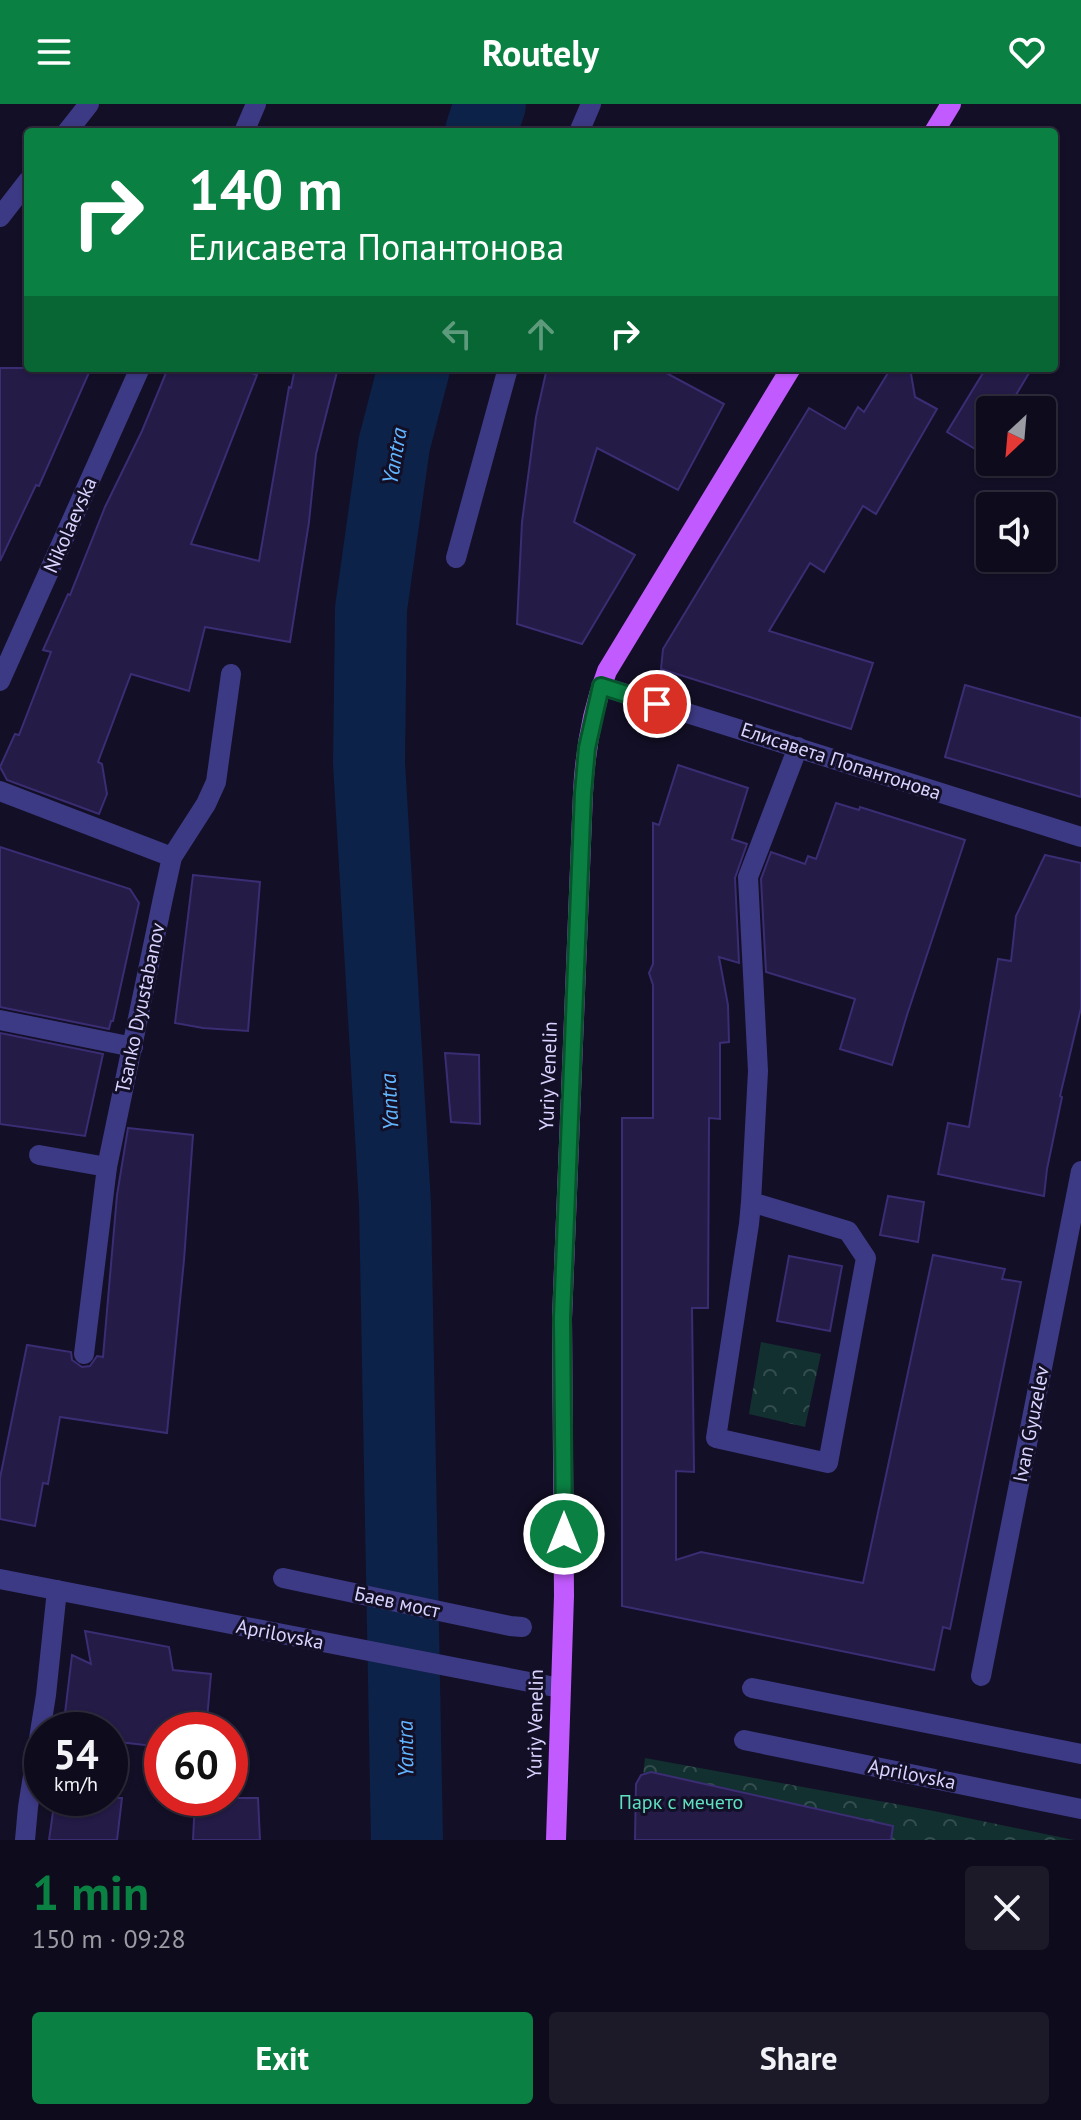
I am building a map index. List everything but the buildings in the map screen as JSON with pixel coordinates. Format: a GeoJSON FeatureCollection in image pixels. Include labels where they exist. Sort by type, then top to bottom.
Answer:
{"type":"FeatureCollection","features":[{"type":"Feature","properties":{"kind":"main road"},"geometry":{"type":"LineString","coordinates":[[936,128],[951,104]]}},
{"type":"Feature","properties":{"kind":"main road","name":"Yuriy Venelin"},"geometry":{"type":"LineString","coordinates":[[556,1840],[564,1596],[562,1318],[587,748],[601,686],[616,655],[789,372]]}},
{"type":"Feature","properties":{"kind":"street"},"geometry":{"type":"LineString","coordinates":[[70,128],[89,104]]}},
{"type":"Feature","properties":{"kind":"street"},"geometry":{"type":"LineString","coordinates":[[246,128],[256,104]]}},
{"type":"Feature","properties":{"kind":"street"},"geometry":{"type":"LineString","coordinates":[[581,128],[591,104]]}},
{"type":"Feature","properties":{"kind":"street"},"geometry":{"type":"LineString","coordinates":[[0,217],[24,186]]}},
{"type":"Feature","properties":{"kind":"street","name":"Nikolaevska"},"geometry":{"type":"LineString","coordinates":[[0,681],[138,372]]}},
{"type":"Feature","properties":{"kind":"street"},"geometry":{"type":"LineString","coordinates":[[456,558],[507,372]]}},
{"type":"Feature","properties":{"kind":"street","name":"Tsanko Dyustabanov"},"geometry":{"type":"LineString","coordinates":[[84,1354],[107,1167],[172,857],[206,804],[216,782],[231,674]]}},
{"type":"Feature","properties":{"kind":"street","name":"Елисавета Попантонова"},"geometry":{"type":"LineString","coordinates":[[601,686],[1081,837]]}},
{"type":"Feature","properties":{"kind":"street"},"geometry":{"type":"LineString","coordinates":[[751,1202],[848,1231],[866,1258],[828,1463],[716,1438],[751,1202],[758,1071],[748,877],[798,747]]}},
{"type":"Feature","properties":{"kind":"street"},"geometry":{"type":"LineString","coordinates":[[0,791],[172,857]]}},
{"type":"Feature","properties":{"kind":"street"},"geometry":{"type":"LineString","coordinates":[[0,1020],[133,1047]]}},
{"type":"Feature","properties":{"kind":"street"},"geometry":{"type":"LineString","coordinates":[[39,1155],[107,1167]]}},
{"type":"Feature","properties":{"kind":"street","name":"Ivan Gyuzelev"},"geometry":{"type":"LineString","coordinates":[[981,1676],[1081,1171]]}},
{"type":"Feature","properties":{"kind":"street","name":"Баев мост"},"geometry":{"type":"LineString","coordinates":[[283,1578],[516,1627]]}},
{"type":"Feature","properties":{"kind":"street","name":"Aprilovska"},"geometry":{"type":"LineString","coordinates":[[0,1579],[560,1688]]}},
{"type":"Feature","properties":{"kind":"street"},"geometry":{"type":"LineString","coordinates":[[25,1840],[46,1695],[57,1590]]}},
{"type":"Feature","properties":{"kind":"street"},"geometry":{"type":"LineString","coordinates":[[752,1688],[1081,1754]]}},
{"type":"Feature","properties":{"kind":"street","name":"Aprilovska"},"geometry":{"type":"LineString","coordinates":[[744,1740],[1081,1809]]}},
{"type":"Feature","properties":{"kind":"green space"},"geometry":{"type":"Polygon","coordinates":[[[761,1342],[821,1354],[805,1427],[749,1414],[761,1342]]]}},
{"type":"Feature","properties":{"kind":"green space","name":"Парк с мечето"},"geometry":{"type":"Polygon","coordinates":[[[645,1758],[934,1811],[1074,1840],[636,1840],[645,1758]]]}},
{"type":"Feature","properties":{"kind":"waterway","name":"Yantra"},"geometry":{"type":"LineString","coordinates":[[482,128],[490,104]]}},
{"type":"Feature","properties":{"kind":"waterway","name":"Yantra"},"geometry":{"type":"LineString","coordinates":[[407,1840],[395,1204],[369,763],[371,609],[394,445],[413,372]]}},
{"type":"Feature","properties":{"kind":"route"},"geometry":{"type":"LineString","coordinates":[[564,1534],[562,1318],[587,748],[601,686],[657,704]]}}]}
